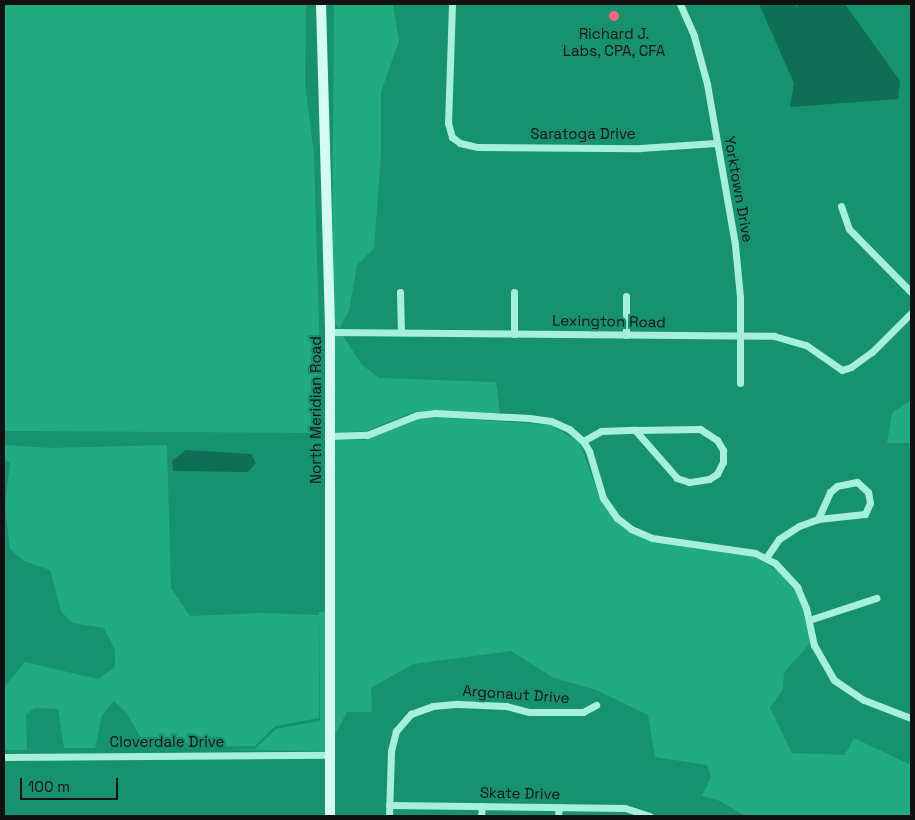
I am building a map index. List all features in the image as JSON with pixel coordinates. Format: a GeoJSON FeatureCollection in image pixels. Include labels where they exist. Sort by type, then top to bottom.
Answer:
{"type":"FeatureCollection","features":[{"type":"Feature","properties":{"kind":"main road","name":"North Meridian Road"},"geometry":{"type":"LineString","coordinates":[[321,4],[332,436],[330,816]]}},
{"type":"Feature","properties":{"kind":"street","name":"Saratoga Drive"},"geometry":{"type":"LineString","coordinates":[[452,4],[448,123],[452,137],[460,143],[478,147],[640,148],[716,143]]}},
{"type":"Feature","properties":{"kind":"street","name":"Yorktown Drive"},"geometry":{"type":"LineString","coordinates":[[680,4],[703,68],[737,260],[741,336],[740,383]]}},
{"type":"Feature","properties":{"kind":"street"},"geometry":{"type":"LineString","coordinates":[[841,206],[849,230],[911,292]]}},
{"type":"Feature","properties":{"kind":"street"},"geometry":{"type":"LineString","coordinates":[[400,292],[401,332]]}},
{"type":"Feature","properties":{"kind":"street"},"geometry":{"type":"LineString","coordinates":[[514,292],[514,334]]}},
{"type":"Feature","properties":{"kind":"street"},"geometry":{"type":"LineString","coordinates":[[626,296],[626,335]]}},
{"type":"Feature","properties":{"kind":"street","name":"Lexington Road"},"geometry":{"type":"LineString","coordinates":[[330,332],[774,336],[798,342],[842,370],[851,367],[872,352],[911,313]]}},
{"type":"Feature","properties":{"kind":"street"},"geometry":{"type":"LineString","coordinates":[[332,436],[367,435],[417,415],[435,413],[551,421],[583,440],[603,498],[617,518],[632,530],[652,538],[755,553],[766,558],[783,570],[798,588],[819,657],[834,680],[864,700],[911,718]]}},
{"type":"Feature","properties":{"kind":"street"},"geometry":{"type":"LineString","coordinates":[[583,440],[601,431],[635,430],[700,429],[711,433],[723,450],[720,470],[702,481],[677,478],[635,430]]}},
{"type":"Feature","properties":{"kind":"street"},"geometry":{"type":"LineString","coordinates":[[766,558],[772,546],[790,530],[818,519],[865,514],[870,503],[868,492],[857,482],[837,486],[830,492],[818,519]]}},
{"type":"Feature","properties":{"kind":"street"},"geometry":{"type":"LineString","coordinates":[[809,620],[876,598]]}},
{"type":"Feature","properties":{"kind":"street","name":"Argonaut Drive"},"geometry":{"type":"LineString","coordinates":[[389,816],[391,751],[396,731],[411,714],[433,706],[458,704],[506,706],[529,712],[583,712],[596,705]]}},
{"type":"Feature","properties":{"kind":"street","name":"Cloverdale Drive"},"geometry":{"type":"LineString","coordinates":[[4,757],[330,755]]}},
{"type":"Feature","properties":{"kind":"street","name":"Skate Drive"},"geometry":{"type":"LineString","coordinates":[[389,805],[625,808],[650,816]]}},
{"type":"Feature","properties":{"kind":"street"},"geometry":{"type":"LineString","coordinates":[[482,806],[482,816]]}},
{"type":"Feature","properties":{"kind":"street"},"geometry":{"type":"LineString","coordinates":[[558,816],[559,807]]}},
{"type":"Feature","properties":{"kind":"shaded area"},"geometry":{"type":"Polygon","coordinates":[[[4,4],[306,4],[305,84],[314,154],[322,433],[4,431],[4,4]]]}},
{"type":"Feature","properties":{"kind":"shaded area"},"geometry":{"type":"Polygon","coordinates":[[[334,4],[393,4],[399,41],[381,92],[381,154],[374,248],[357,265],[349,311],[339,329],[333,320],[332,289],[334,4]]]}},
{"type":"Feature","properties":{"kind":"shaded area"},"geometry":{"type":"Polygon","coordinates":[[[759,4],[793,4],[798,7],[798,4],[845,4],[900,81],[898,99],[790,107],[794,83],[759,4]]]}},
{"type":"Feature","properties":{"kind":"shaded area"},"geometry":{"type":"Polygon","coordinates":[[[334,336],[343,336],[362,365],[379,378],[496,382],[500,413],[416,411],[366,431],[335,433],[334,336]]]}},
{"type":"Feature","properties":{"kind":"shaded area"},"geometry":{"type":"Polygon","coordinates":[[[911,400],[911,443],[887,443],[892,413],[911,400]]]}},
{"type":"Feature","properties":{"kind":"shaded area"},"geometry":{"type":"Polygon","coordinates":[[[435,417],[551,425],[580,443],[600,499],[615,521],[630,533],[668,544],[755,557],[781,573],[795,590],[803,609],[810,643],[784,673],[783,689],[770,708],[792,753],[845,755],[854,738],[911,765],[911,816],[745,816],[720,801],[702,796],[711,777],[707,765],[655,757],[648,715],[596,690],[554,678],[511,651],[413,664],[371,688],[372,712],[347,712],[333,738],[335,440],[365,440],[417,418],[435,417]]]}},
{"type":"Feature","properties":{"kind":"shaded area"},"geometry":{"type":"Polygon","coordinates":[[[4,445],[50,448],[167,445],[171,588],[190,616],[263,613],[319,615],[319,718],[275,726],[255,746],[146,747],[126,712],[114,701],[102,715],[95,748],[64,748],[58,709],[35,708],[26,714],[27,750],[4,750],[4,687],[25,662],[98,679],[115,667],[115,650],[104,628],[72,623],[61,611],[50,570],[24,561],[10,549],[5,505],[10,463],[4,459],[4,445]]]}},
{"type":"Feature","properties":{"kind":"shaded area"},"geometry":{"type":"Polygon","coordinates":[[[186,450],[251,454],[256,463],[248,472],[173,471],[172,461],[186,450]]]}},
{"type":"Feature","properties":{"kind":"shaded area"},"geometry":{"type":"Polygon","coordinates":[[[319,612],[327,612],[326,751],[217,750],[255,749],[276,729],[320,721],[319,612]]]}},
{"type":"Feature","properties":{"kind":"place","name":"Richard J. Labs, CPA, CFA"},"geometry":{"type":"Point","coordinates":[614,16]}}]}
